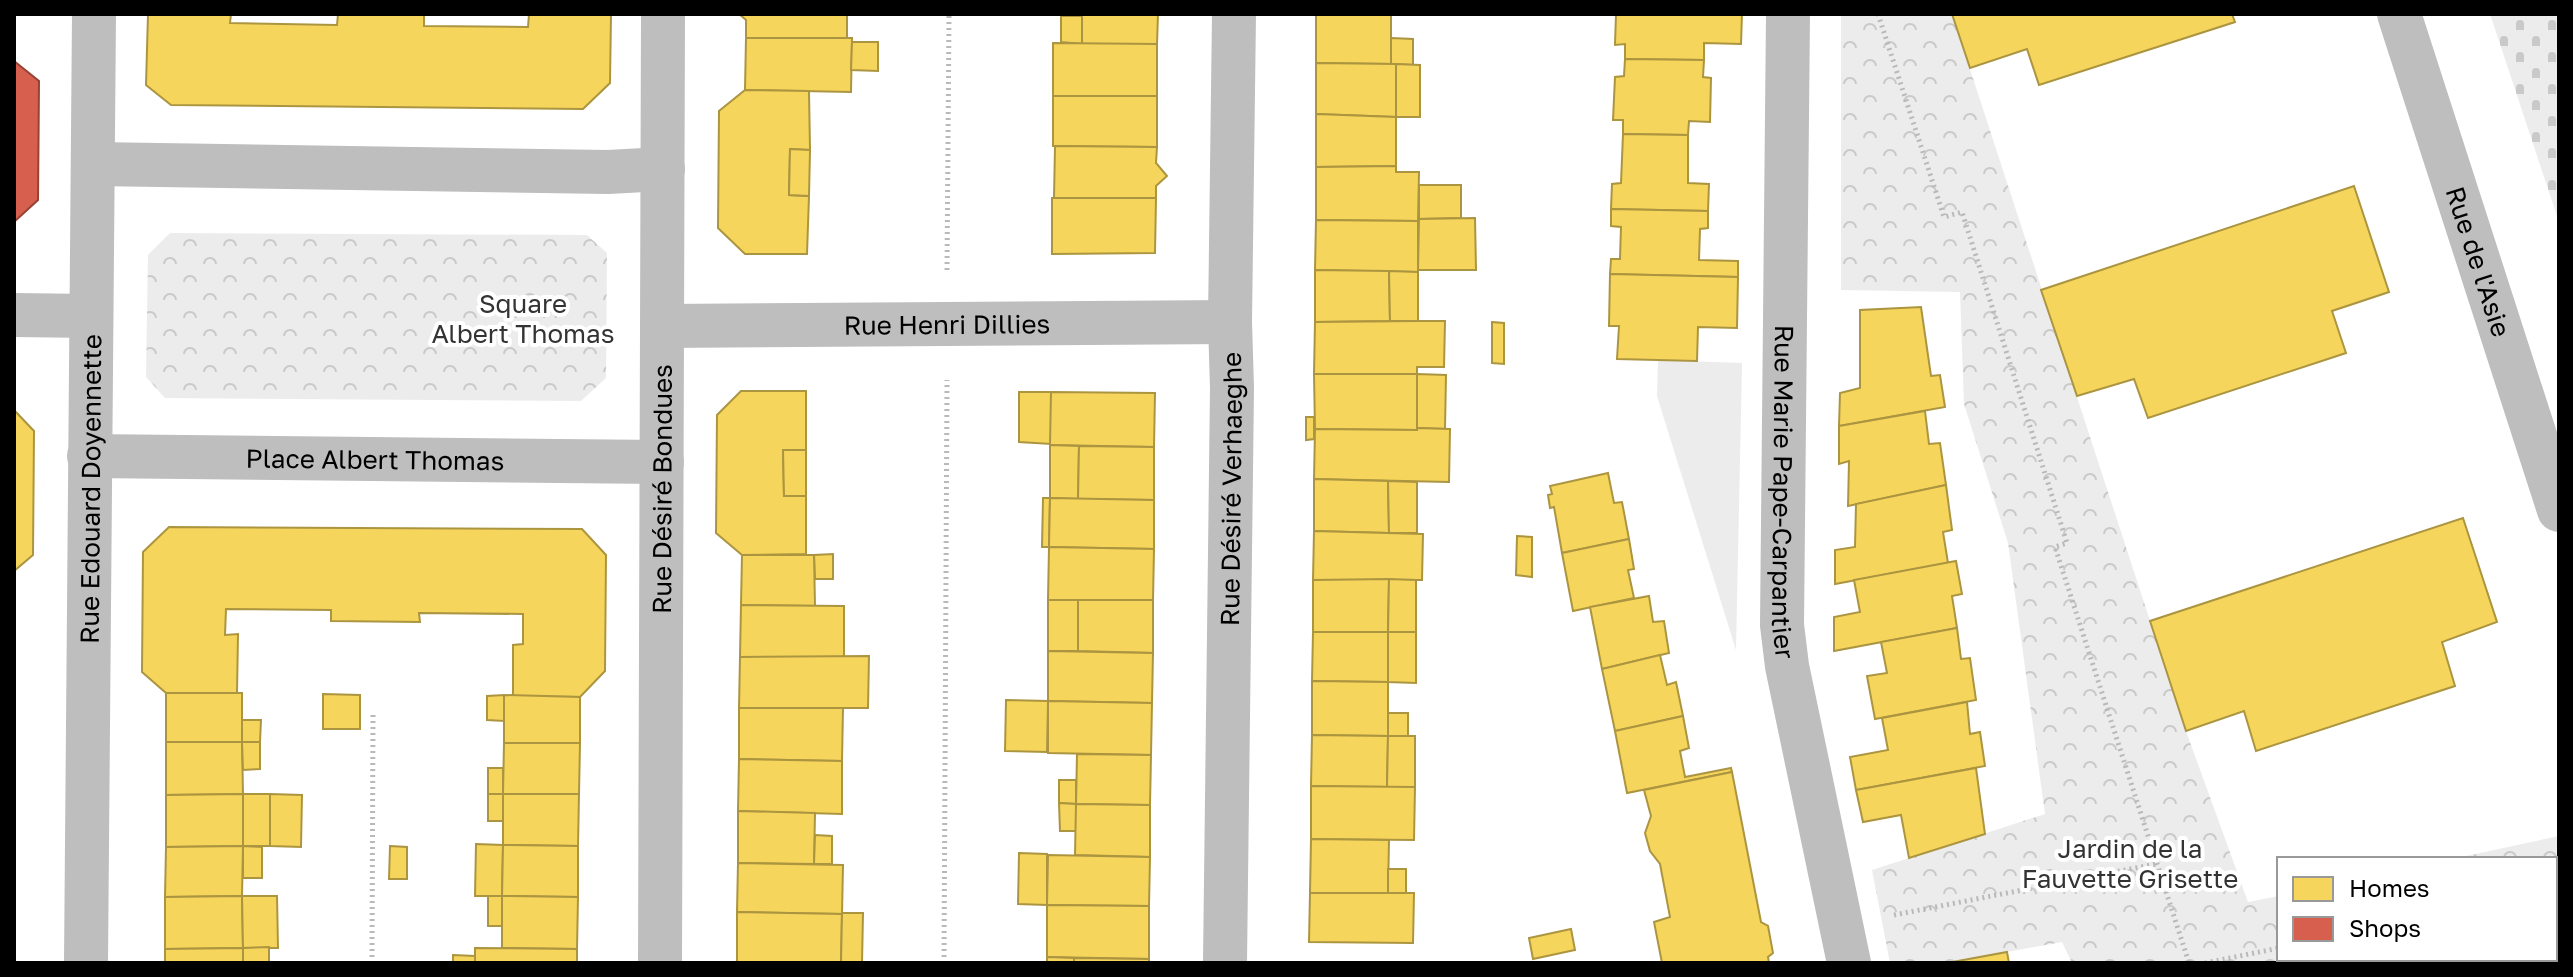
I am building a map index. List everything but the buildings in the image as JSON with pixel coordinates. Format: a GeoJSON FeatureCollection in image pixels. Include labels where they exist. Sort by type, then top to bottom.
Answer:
{"type":"FeatureCollection","features":[{"type":"Feature","properties":{"kind":"street","name":"Rue Edouard Doyennette"},"geometry":{"type":"LineString","coordinates":[[86,963],[94,14]]}},
{"type":"Feature","properties":{"kind":"street","name":"Rue Désiré Bondues"},"geometry":{"type":"LineString","coordinates":[[660,963],[663,14]]}},
{"type":"Feature","properties":{"kind":"street","name":"Rue Désiré Verhaeghe"},"geometry":{"type":"LineString","coordinates":[[1225,963],[1234,14]]}},
{"type":"Feature","properties":{"kind":"street","name":"Rue Marie Pape-Carpantier"},"geometry":{"type":"LineString","coordinates":[[1788,14],[1782,625],[1787,666],[1846,944]]}},
{"type":"Feature","properties":{"kind":"street","name":"Rue de l'Asie"},"geometry":{"type":"LineString","coordinates":[[2399,14],[2559,510]]}},
{"type":"Feature","properties":{"kind":"street"},"geometry":{"type":"LineString","coordinates":[[94,164],[608,172],[663,169]]}},
{"type":"Feature","properties":{"kind":"street"},"geometry":{"type":"LineString","coordinates":[[14,315],[91,316]]}},
{"type":"Feature","properties":{"kind":"street","name":"Rue Henri Dillies"},"geometry":{"type":"LineString","coordinates":[[663,326],[1230,322]]}},
{"type":"Feature","properties":{"kind":"street","name":"Place Albert Thomas"},"geometry":{"type":"LineString","coordinates":[[89,456],[662,462]]}},
{"type":"Feature","properties":{"kind":"path"},"geometry":{"type":"LineString","coordinates":[[944,963],[949,14]]}},
{"type":"Feature","properties":{"kind":"path"},"geometry":{"type":"LineString","coordinates":[[1878,14],[1944,217],[1962,212],[2067,543],[2055,547],[2189,963]]}},
{"type":"Feature","properties":{"kind":"path"},"geometry":{"type":"LineString","coordinates":[[372,963],[373,711]]}},
{"type":"Feature","properties":{"kind":"path"},"geometry":{"type":"LineString","coordinates":[[1846,944],[2156,864]]}},
{"type":"Feature","properties":{"kind":"path"},"geometry":{"type":"LineString","coordinates":[[2205,963],[2277,948]]}},
{"type":"Feature","properties":{"kind":"green space","name":"Jardin de la Fauvette Grisette"},"geometry":{"type":"Polygon","coordinates":[[[1841,14],[1952,14],[2186,731],[2248,902],[2277,896],[2277,961],[2557,961],[2557,857],[2461,857],[2559,836],[2559,963],[2072,963],[2062,942],[1947,963],[1890,963],[1872,870],[2045,814],[2008,543],[1964,404],[1960,292],[1841,290],[1841,14]]]}},
{"type":"Feature","properties":{"kind":"green space"},"geometry":{"type":"Polygon","coordinates":[[[2490,14],[2559,14],[2559,222],[2490,14]]]}},
{"type":"Feature","properties":{"kind":"green space","name":"Square Albert Thomas"},"geometry":{"type":"Polygon","coordinates":[[[170,233],[587,235],[607,253],[606,378],[581,401],[165,398],[146,377],[148,255],[170,233]]]}},
{"type":"Feature","properties":{"kind":"green space"},"geometry":{"type":"Polygon","coordinates":[[[1658,360],[1742,363],[1736,650],[1657,396],[1658,360]]]}}]}
